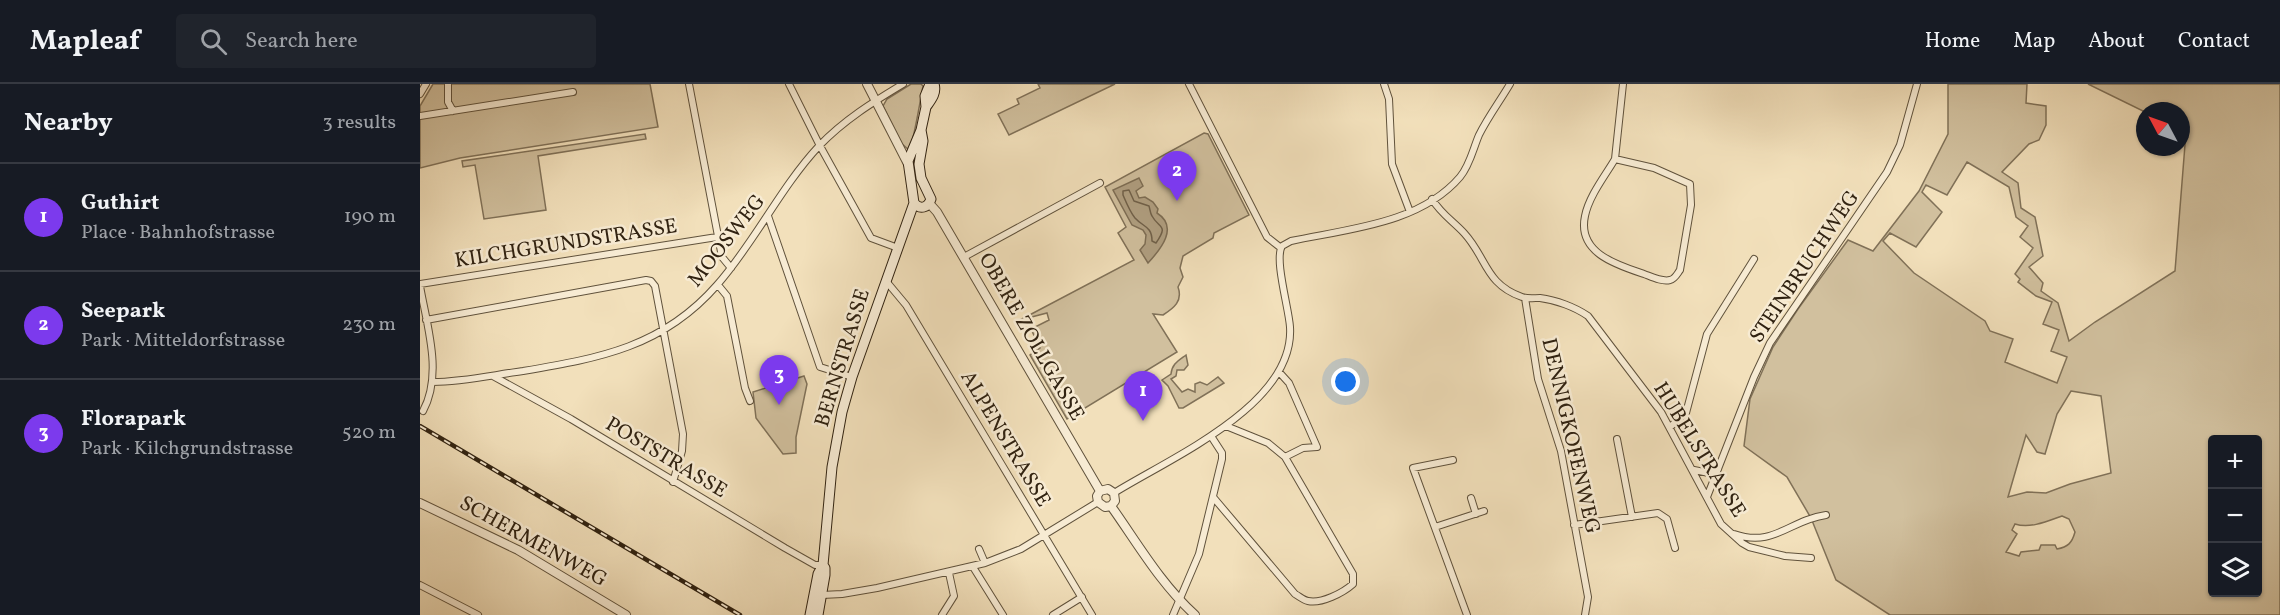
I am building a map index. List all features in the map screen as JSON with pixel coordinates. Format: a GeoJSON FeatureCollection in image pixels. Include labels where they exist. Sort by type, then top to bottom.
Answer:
{"type":"FeatureCollection","features":[{"type":"Feature","properties":{"kind":"main road"},"geometry":{"type":"LineString","coordinates":[[910,160],[921,130],[926,107],[933,95],[932,84]]}},
{"type":"Feature","properties":{"kind":"main road"},"geometry":{"type":"LineString","coordinates":[[921,130],[923,141],[919,164],[921,178],[930,196],[930,203],[922,207],[914,199],[919,190],[926,191]]}},
{"type":"Feature","properties":{"kind":"main road"},"geometry":{"type":"LineString","coordinates":[[910,160],[916,158],[919,164]]}},
{"type":"Feature","properties":{"kind":"main road","name":"BERNSTRASSE"},"geometry":{"type":"LineString","coordinates":[[818,614],[820,569],[823,565],[835,446],[852,377],[914,199],[910,160]]}},
{"type":"Feature","properties":{"kind":"street"},"geometry":{"type":"LineString","coordinates":[[420,94],[426,84]]}},
{"type":"Feature","properties":{"kind":"street"},"geometry":{"type":"LineString","coordinates":[[448,84],[448,102],[453,111]]}},
{"type":"Feature","properties":{"kind":"street"},"geometry":{"type":"LineString","coordinates":[[689,84],[717,237],[722,257],[731,268]]}},
{"type":"Feature","properties":{"kind":"street"},"geometry":{"type":"LineString","coordinates":[[789,84],[871,238],[897,248]]}},
{"type":"Feature","properties":{"kind":"street"},"geometry":{"type":"LineString","coordinates":[[867,84],[901,149],[910,160]]}},
{"type":"Feature","properties":{"kind":"street","name":"MOOSWEG"},"geometry":{"type":"LineString","coordinates":[[433,382],[602,357],[637,345],[664,331],[718,285],[820,146],[859,111],[903,84]]}},
{"type":"Feature","properties":{"kind":"street"},"geometry":{"type":"LineString","coordinates":[[1190,84],[1267,237],[1281,248]]}},
{"type":"Feature","properties":{"kind":"street"},"geometry":{"type":"LineString","coordinates":[[1384,84],[1389,99],[1392,164],[1410,212]]}},
{"type":"Feature","properties":{"kind":"street"},"geometry":{"type":"LineString","coordinates":[[1114,493],[1226,426],[1259,395],[1279,372],[1286,358],[1290,340],[1288,311],[1278,260],[1281,248],[1291,241],[1388,220],[1410,212],[1432,200],[1456,181],[1468,165],[1484,127],[1510,84]]}},
{"type":"Feature","properties":{"kind":"street"},"geometry":{"type":"LineString","coordinates":[[1615,159],[1654,168],[1690,184],[1690,205],[1680,270],[1675,278],[1660,279],[1608,262],[1592,246],[1585,231],[1585,217],[1589,205],[1615,159],[1623,84]]}},
{"type":"Feature","properties":{"kind":"street","name":"STEINBRUCHWEG"},"geometry":{"type":"LineString","coordinates":[[1707,497],[1754,377],[1770,343],[1880,185],[1900,145],[1917,84]]}},
{"type":"Feature","properties":{"kind":"street"},"geometry":{"type":"LineString","coordinates":[[420,116],[573,92]]}},
{"type":"Feature","properties":{"kind":"street"},"geometry":{"type":"LineString","coordinates":[[964,257],[1100,183]]}},
{"type":"Feature","properties":{"kind":"street","name":"HUBELSTRASSE"},"geometry":{"type":"LineString","coordinates":[[1432,200],[1444,217],[1464,234],[1497,284],[1525,298],[1545,299],[1573,308],[1588,316],[1661,412],[1718,521],[1742,543],[1754,549],[1785,556],[1811,558]]}},
{"type":"Feature","properties":{"kind":"street","name":"OBERE ZOLLGASSE"},"geometry":{"type":"LineString","coordinates":[[930,203],[964,257],[1100,491]]}},
{"type":"Feature","properties":{"kind":"street"},"geometry":{"type":"LineString","coordinates":[[768,216],[820,367],[852,377]]}},
{"type":"Feature","properties":{"kind":"street","name":"KILCHGRUNDSTRASSE"},"geometry":{"type":"LineString","coordinates":[[420,285],[717,237]]}},
{"type":"Feature","properties":{"kind":"street"},"geometry":{"type":"LineString","coordinates":[[1670,428],[1686,413],[1707,334],[1754,259]]}},
{"type":"Feature","properties":{"kind":"street"},"geometry":{"type":"LineString","coordinates":[[426,320],[648,280],[653,282],[683,434],[682,451],[673,482]]}},
{"type":"Feature","properties":{"kind":"street","name":"ALPENSTRASSE"},"geometry":{"type":"LineString","coordinates":[[886,281],[906,305],[1092,615]]}},
{"type":"Feature","properties":{"kind":"street"},"geometry":{"type":"LineString","coordinates":[[420,285],[433,382],[423,411]]}},
{"type":"Feature","properties":{"kind":"street"},"geometry":{"type":"LineString","coordinates":[[718,285],[727,296],[745,388],[750,401]]}},
{"type":"Feature","properties":{"kind":"street","name":"DENNIGKOFENWEG"},"geometry":{"type":"LineString","coordinates":[[1525,298],[1538,379],[1561,451],[1588,597],[1585,615]]}},
{"type":"Feature","properties":{"kind":"street"},"geometry":{"type":"LineString","coordinates":[[1279,372],[1289,383],[1317,447],[1303,448],[1285,457]]}},
{"type":"Feature","properties":{"kind":"street","name":"POSTSTRASSE"},"geometry":{"type":"LineString","coordinates":[[492,375],[571,419],[815,565],[823,565]]}},
{"type":"Feature","properties":{"kind":"street"},"geometry":{"type":"LineString","coordinates":[[1213,497],[1295,594],[1306,601],[1316,601],[1344,591],[1353,584],[1353,574],[1285,457],[1268,443],[1226,426]]}},
{"type":"Feature","properties":{"kind":"street"},"geometry":{"type":"LineString","coordinates":[[1173,615],[1193,569],[1222,455],[1211,436]]}},
{"type":"Feature","properties":{"kind":"street"},"geometry":{"type":"LineString","coordinates":[[1617,439],[1632,517]]}},
{"type":"Feature","properties":{"kind":"street"},"geometry":{"type":"LineString","coordinates":[[1453,460],[1423,464],[1413,468],[1467,615]]}},
{"type":"Feature","properties":{"kind":"street"},"geometry":{"type":"LineString","coordinates":[[1693,470],[1709,473],[1719,469]]}},
{"type":"Feature","properties":{"kind":"street"},"geometry":{"type":"LineString","coordinates":[[1108,489],[1114,493],[1115,501],[1111,506],[1105,507],[1098,502],[1097,496],[1100,491],[1108,489]]}},
{"type":"Feature","properties":{"kind":"street"},"geometry":{"type":"LineString","coordinates":[[1471,498],[1476,514]]}},
{"type":"Feature","properties":{"kind":"street"},"geometry":{"type":"LineString","coordinates":[[819,595],[842,594],[949,573],[985,563],[1011,554],[1098,502]]}},
{"type":"Feature","properties":{"kind":"street","name":"SCHERMENWEG"},"geometry":{"type":"LineString","coordinates":[[421,505],[524,553],[626,615]]}},
{"type":"Feature","properties":{"kind":"street"},"geometry":{"type":"LineString","coordinates":[[1111,506],[1128,533],[1178,600],[1195,615]]}},
{"type":"Feature","properties":{"kind":"street"},"geometry":{"type":"LineString","coordinates":[[1435,527],[1484,511]]}},
{"type":"Feature","properties":{"kind":"street"},"geometry":{"type":"LineString","coordinates":[[1574,525],[1663,514],[1667,519],[1675,548]]}},
{"type":"Feature","properties":{"kind":"street","name":"HUBELSTRASSE"},"geometry":{"type":"LineString","coordinates":[[1733,534],[1748,539],[1758,539],[1774,535],[1811,518],[1826,515]]}},
{"type":"Feature","properties":{"kind":"street"},"geometry":{"type":"LineString","coordinates":[[979,549],[985,563]]}},
{"type":"Feature","properties":{"kind":"street"},"geometry":{"type":"LineString","coordinates":[[973,567],[1002,613],[994,615]]}},
{"type":"Feature","properties":{"kind":"street"},"geometry":{"type":"LineString","coordinates":[[942,615],[954,596],[949,573]]}},
{"type":"Feature","properties":{"kind":"street"},"geometry":{"type":"LineString","coordinates":[[420,585],[478,615]]}},
{"type":"Feature","properties":{"kind":"street"},"geometry":{"type":"LineString","coordinates":[[1053,615],[1082,597]]}},
{"type":"Feature","properties":{"kind":"shaded area"},"geometry":{"type":"Polygon","coordinates":[[[433,84],[650,84],[658,127],[460,158],[420,168],[420,106],[433,84]]]}},
{"type":"Feature","properties":{"kind":"shaded area"},"geometry":{"type":"Polygon","coordinates":[[[911,84],[923,86],[909,150],[901,143],[883,106],[887,99],[911,84]]]}},
{"type":"Feature","properties":{"kind":"shaded area"},"geometry":{"type":"Polygon","coordinates":[[[1038,84],[1115,84],[1009,135],[998,114],[1019,104],[1017,99],[1040,88],[1038,84]]]}},
{"type":"Feature","properties":{"kind":"shaded area"},"geometry":{"type":"Polygon","coordinates":[[[1948,84],[2027,84],[2026,103],[2046,106],[2046,125],[2039,140],[2029,144],[2002,172],[2018,183],[2021,208],[2035,217],[2043,256],[2029,267],[2043,283],[2041,291],[2058,303],[2069,341],[2175,271],[2184,156],[2190,156],[2190,102],[2136,102],[2136,108],[2088,84],[2280,84],[2280,615],[1890,615],[1836,580],[1811,518],[1787,477],[1744,446],[1750,399],[1773,347],[1848,240],[1873,251],[1919,191],[1948,134],[1948,84]],[[1967,162],[1947,195],[1926,185],[1922,192],[1942,212],[1916,247],[1890,233],[1883,241],[1914,273],[1985,321],[1990,331],[2013,339],[2005,362],[2057,383],[2067,357],[2051,351],[2059,330],[2043,324],[2052,302],[2036,296],[2018,282],[2020,279],[2015,274],[2033,248],[2020,237],[2028,226],[2016,217],[2009,187],[1967,162]],[[2071,391],[2057,414],[2045,454],[2037,452],[2026,435],[2008,497],[2027,492],[2046,493],[2111,473],[2101,396],[2071,391]],[[2062,516],[2033,525],[2015,524],[2012,530],[2017,534],[2006,552],[2019,556],[2021,552],[2039,550],[2041,545],[2055,545],[2057,549],[2067,546],[2075,532],[2069,519],[2062,516]]]}},
{"type":"Feature","properties":{"kind":"shaded area"},"geometry":{"type":"Polygon","coordinates":[[[1204,133],[1208,134],[1249,215],[1214,233],[1213,238],[1183,256],[1180,268],[1183,277],[1178,287],[1178,300],[1174,307],[1163,315],[1153,314],[1177,352],[1067,419],[1030,355],[1040,348],[1031,329],[1049,320],[1047,313],[1020,320],[1134,260],[1118,233],[1126,227],[1105,187],[1204,133]]]}},
{"type":"Feature","properties":{"kind":"shaded area"},"geometry":{"type":"Polygon","coordinates":[[[645,134],[646,139],[538,156],[546,210],[484,219],[475,165],[463,167],[462,161],[645,134]]]}},
{"type":"Feature","properties":{"kind":"shaded area"},"geometry":{"type":"Polygon","coordinates":[[[1186,355],[1188,365],[1184,370],[1177,370],[1176,376],[1171,379],[1182,392],[1188,389],[1195,392],[1195,384],[1200,382],[1207,385],[1218,377],[1224,383],[1183,408],[1179,408],[1168,386],[1162,380],[1171,374],[1174,365],[1186,355]]]}},
{"type":"Feature","properties":{"kind":"shaded area"},"geometry":{"type":"Polygon","coordinates":[[[804,376],[807,384],[796,437],[796,453],[783,454],[756,418],[753,392],[804,376]]]}},
{"type":"Feature","properties":{"kind":"water"},"geometry":{"type":"Polygon","coordinates":[[[1139,178],[1143,186],[1136,191],[1139,198],[1145,197],[1153,202],[1158,209],[1157,213],[1167,225],[1166,238],[1148,263],[1140,250],[1145,244],[1146,235],[1143,230],[1132,225],[1113,190],[1139,178]]]}},
{"type":"Feature","properties":{"kind":"railway"},"geometry":{"type":"LineString","coordinates":[[420,426],[740,615]]}},
{"type":"Feature","properties":{"kind":"place","name":"Seepark"},"geometry":{"type":"Point","coordinates":[1177,201]}},
{"type":"Feature","properties":{"kind":"place","name":"Florapark"},"geometry":{"type":"Point","coordinates":[779,405]}},
{"type":"Feature","properties":{"kind":"place","name":"Guthirt"},"geometry":{"type":"Point","coordinates":[1143,421]}}]}
